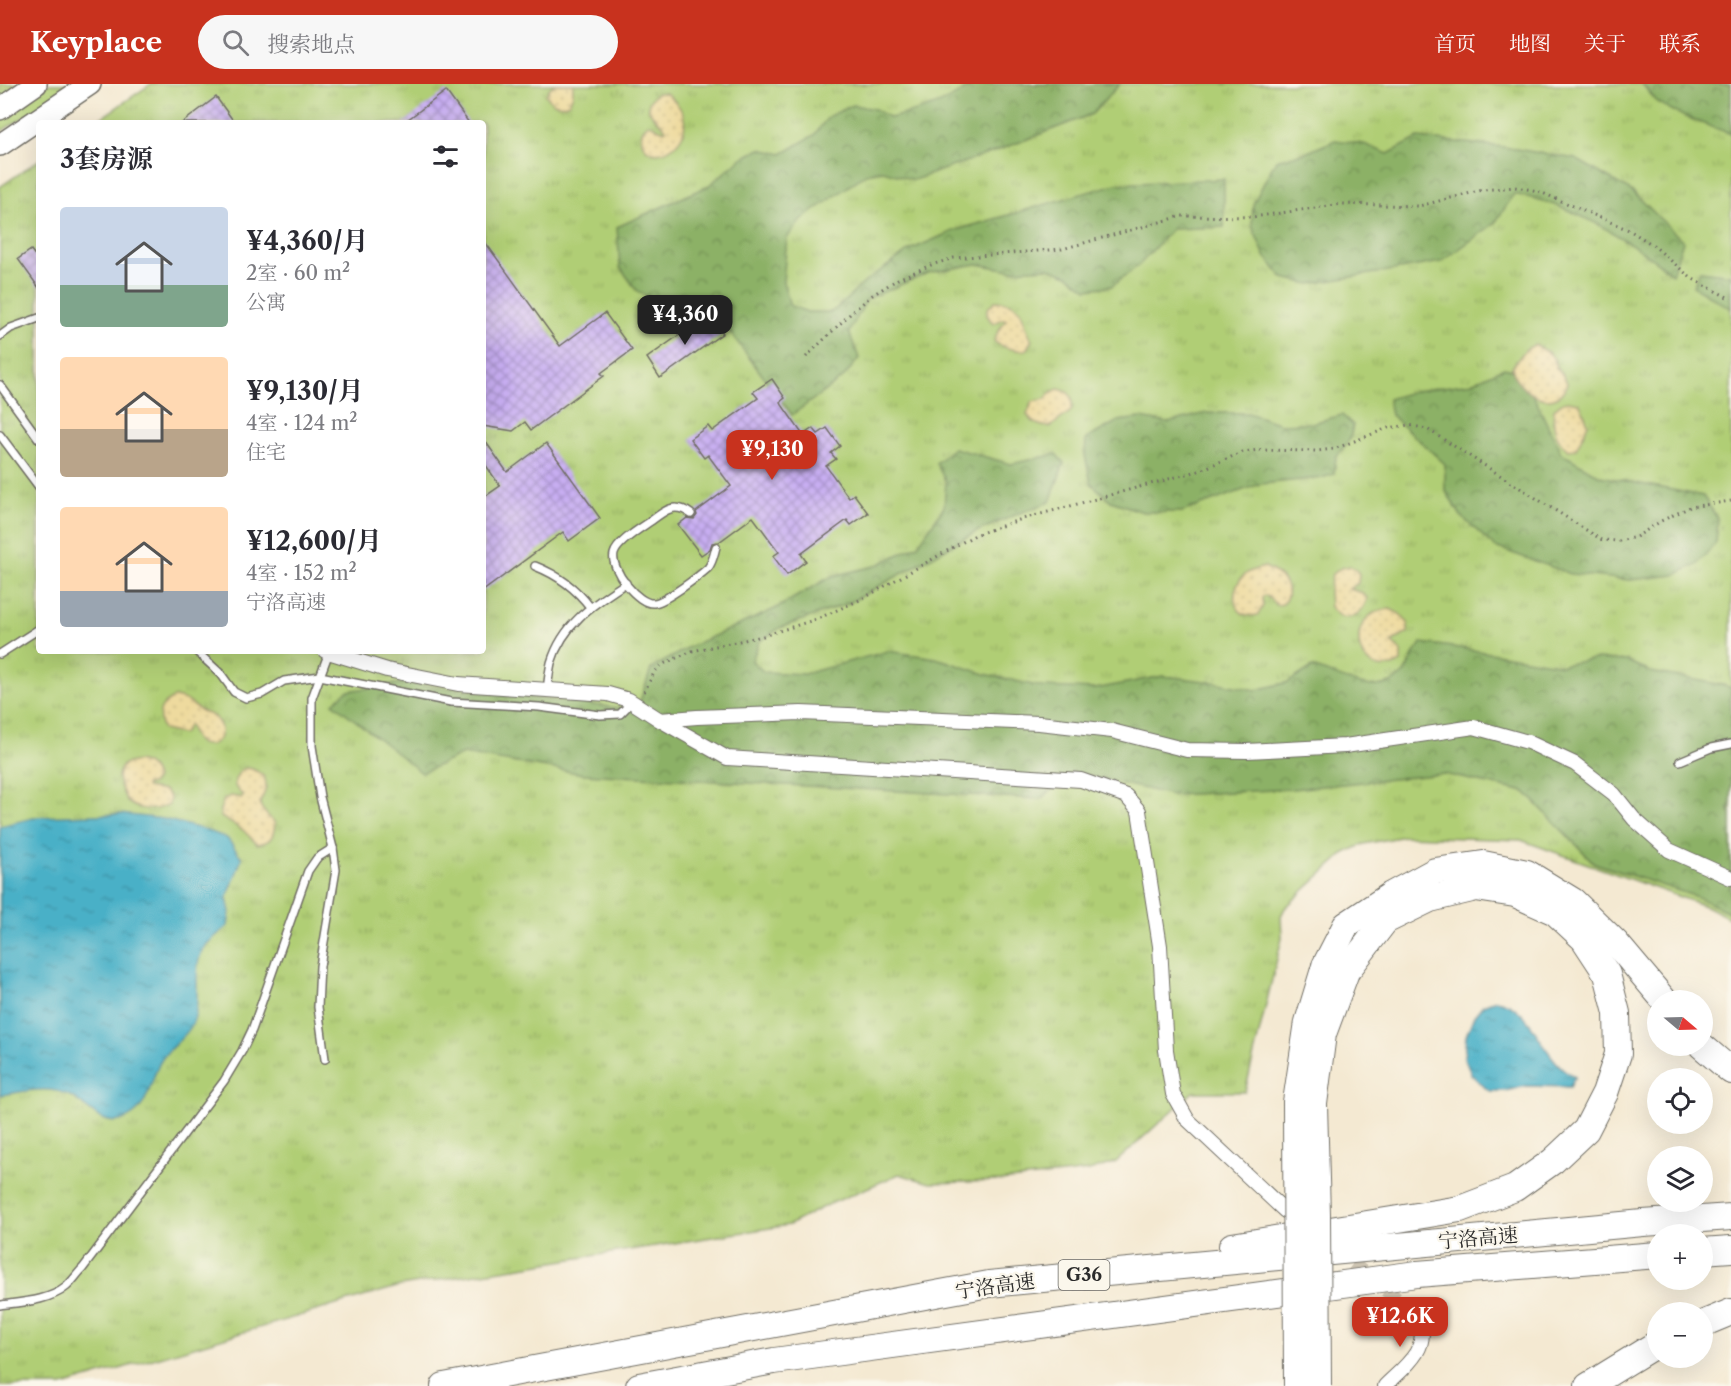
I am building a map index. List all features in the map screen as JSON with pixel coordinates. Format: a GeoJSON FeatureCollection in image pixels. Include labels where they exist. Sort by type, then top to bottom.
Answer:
{"type":"FeatureCollection","features":[{"type":"Feature","properties":{"kind":"highway"},"geometry":{"type":"LineString","coordinates":[[1318,1386],[1314,1104],[1323,1034],[1346,925],[1391,895],[1435,872],[1483,864],[1527,873],[1574,901],[1616,943],[1656,990]]}},
{"type":"Feature","properties":{"kind":"highway"},"geometry":{"type":"LineString","coordinates":[[989,1284],[1460,1209],[1515,1188],[1553,1161],[1586,1130],[1605,1093],[1618,1054],[1617,1012],[1607,974],[1584,939],[1555,912],[1515,894],[1476,888],[1430,899],[1385,921],[1335,969],[1308,1022],[1296,1102],[1297,1386]]}},
{"type":"Feature","properties":{"kind":"highway"},"geometry":{"type":"LineString","coordinates":[[1713,1055],[1731,1071]]}},
{"type":"Feature","properties":{"kind":"highway","name":"宁洛高速"},"geometry":{"type":"LineString","coordinates":[[444,1386],[989,1284],[1643,1223],[1731,1217]]}},
{"type":"Feature","properties":{"kind":"highway"},"geometry":{"type":"LineString","coordinates":[[1713,1250],[1731,1249]]}},
{"type":"Feature","properties":{"kind":"highway","name":"宁洛高速"},"geometry":{"type":"LineString","coordinates":[[639,1386],[774,1361],[1393,1277],[1647,1256]]}},
{"type":"Feature","properties":{"kind":"highway"},"geometry":{"type":"LineString","coordinates":[[1713,1319],[1731,1312]]}},
{"type":"Feature","properties":{"kind":"highway"},"geometry":{"type":"LineString","coordinates":[[1588,1386],[1647,1350]]}},
{"type":"Feature","properties":{"kind":"main road"},"geometry":{"type":"LineString","coordinates":[[0,109],[36,84]]}},
{"type":"Feature","properties":{"kind":"main road"},"geometry":{"type":"LineString","coordinates":[[37,120],[90,84]]}},
{"type":"Feature","properties":{"kind":"main road"},"geometry":{"type":"LineString","coordinates":[[0,145],[36,121]]}},
{"type":"Feature","properties":{"kind":"street"},"geometry":{"type":"LineString","coordinates":[[336,654],[387,670],[458,684],[608,694],[633,702],[727,758],[1081,780],[1126,796],[1139,811],[1160,946],[1166,1050],[1173,1094],[1187,1119],[1285,1211]]}},
{"type":"Feature","properties":{"kind":"street"},"geometry":{"type":"LineString","coordinates":[[660,720],[801,713],[1039,723],[1112,731],[1187,750],[1247,751],[1345,747],[1474,727],[1528,742],[1575,764],[1614,794],[1634,819],[1669,850],[1731,878]]}},
{"type":"Feature","properties":{"kind":"street"},"geometry":{"type":"LineString","coordinates":[[1385,1386],[1418,1353],[1423,1336],[1419,1320],[1406,1306]]}},
{"type":"Feature","properties":{"kind":"lane"},"geometry":{"type":"LineString","coordinates":[[0,336],[11,328],[36,319]]}},
{"type":"Feature","properties":{"kind":"lane"},"geometry":{"type":"LineString","coordinates":[[0,385],[36,435]]}},
{"type":"Feature","properties":{"kind":"lane"},"geometry":{"type":"LineString","coordinates":[[0,435],[36,483]]}},
{"type":"Feature","properties":{"kind":"lane"},"geometry":{"type":"LineString","coordinates":[[692,514],[684,508],[674,507],[663,512],[619,545],[614,553],[613,562],[616,570],[638,597],[645,602],[653,603],[664,600],[709,567],[716,546]]}},
{"type":"Feature","properties":{"kind":"lane"},"geometry":{"type":"LineString","coordinates":[[535,566],[568,583],[582,595],[590,607]]}},
{"type":"Feature","properties":{"kind":"lane"},"geometry":{"type":"LineString","coordinates":[[547,691],[551,664],[563,638],[590,607],[626,583]]}},
{"type":"Feature","properties":{"kind":"lane"},"geometry":{"type":"LineString","coordinates":[[0,654],[36,631]]}},
{"type":"Feature","properties":{"kind":"lane"},"geometry":{"type":"LineString","coordinates":[[199,654],[221,674],[234,692],[246,698],[262,694],[284,681],[320,676],[452,702],[539,707],[600,716],[620,714],[633,702]]}},
{"type":"Feature","properties":{"kind":"lane"},"geometry":{"type":"LineString","coordinates":[[326,654],[312,698],[312,746],[336,870],[320,966],[318,1007],[326,1059]]}},
{"type":"Feature","properties":{"kind":"lane"},"geometry":{"type":"LineString","coordinates":[[1680,760],[1711,748],[1731,744]]}},
{"type":"Feature","properties":{"kind":"lane"},"geometry":{"type":"LineString","coordinates":[[0,1305],[37,1299],[65,1288],[83,1268],[224,1081],[252,1030],[308,871],[317,858],[333,848]]}},
{"type":"Feature","properties":{"kind":"path"},"geometry":{"type":"LineString","coordinates":[[806,357],[871,296],[898,279],[954,258],[1062,249],[1182,216],[1253,216],[1342,204],[1419,206],[1483,190],[1515,187],[1538,191],[1629,230],[1653,245],[1691,278],[1731,299]]}},
{"type":"Feature","properties":{"kind":"path"},"geometry":{"type":"LineString","coordinates":[[633,702],[661,666],[692,651],[763,636],[817,619],[862,599],[975,536],[1018,520],[1190,473],[1243,452],[1317,451],[1334,448],[1388,428],[1408,425],[1426,429],[1602,540],[1619,541],[1636,537],[1661,521],[1690,507],[1731,501]]}},
{"type":"Feature","properties":{"kind":"green space"},"geometry":{"type":"Polygon","coordinates":[[[0,84],[78,84],[0,132],[0,84]]]}},
{"type":"Feature","properties":{"kind":"green space"},"geometry":{"type":"Polygon","coordinates":[[[151,84],[1731,84],[1731,919],[1708,907],[1521,840],[1405,836],[1364,844],[1345,853],[1285,908],[1281,916],[1282,938],[1245,1092],[1193,1092],[1116,1162],[1089,1171],[1000,1181],[930,1183],[899,1174],[823,1207],[789,1225],[400,1286],[62,1386],[0,1386],[0,187],[36,162],[36,654],[486,654],[486,120],[98,120],[151,84]]]}},
{"type":"Feature","properties":{"kind":"green space"},"geometry":{"type":"Polygon","coordinates":[[[973,84],[1120,84],[1092,114],[1002,149],[914,180],[883,171],[866,174],[801,220],[787,238],[783,282],[790,305],[807,312],[831,312],[865,282],[908,251],[953,231],[1116,184],[1224,179],[1224,227],[1172,229],[1140,264],[1112,286],[1087,289],[1068,275],[1049,268],[1010,270],[977,264],[928,273],[867,299],[849,332],[859,358],[844,377],[792,415],[703,296],[676,319],[661,304],[637,291],[620,267],[617,227],[708,186],[742,158],[760,149],[782,154],[814,135],[829,116],[853,105],[875,109],[890,118],[944,102],[973,84]]]}},
{"type":"Feature","properties":{"kind":"green space"},"geometry":{"type":"Polygon","coordinates":[[[1642,84],[1731,84],[1731,134],[1685,117],[1658,103],[1642,84]]]}},
{"type":"Feature","properties":{"kind":"green space"},"geometry":{"type":"Polygon","coordinates":[[[1418,138],[1504,147],[1576,159],[1633,192],[1683,241],[1672,274],[1636,247],[1598,224],[1557,206],[1514,194],[1495,223],[1441,262],[1310,284],[1283,278],[1265,256],[1252,226],[1253,204],[1276,160],[1308,152],[1335,140],[1364,144],[1388,154],[1418,138]]]}},
{"type":"Feature","properties":{"kind":"green space"},"geometry":{"type":"Polygon","coordinates":[[[1700,271],[1731,275],[1731,309],[1693,286],[1700,271]]]}},
{"type":"Feature","properties":{"kind":"green space"},"geometry":{"type":"Polygon","coordinates":[[[1504,368],[1522,372],[1561,453],[1600,476],[1703,496],[1718,519],[1716,543],[1697,564],[1675,575],[1630,580],[1571,574],[1495,547],[1461,516],[1445,490],[1445,464],[1391,415],[1388,399],[1415,391],[1471,383],[1504,368]]]}},
{"type":"Feature","properties":{"kind":"green space"},"geometry":{"type":"Polygon","coordinates":[[[1206,413],[1248,413],[1281,424],[1312,423],[1342,415],[1353,425],[1350,439],[1336,457],[1334,474],[1322,478],[1260,484],[1182,512],[1143,512],[1111,501],[1091,483],[1085,455],[1086,439],[1118,421],[1141,418],[1168,423],[1206,413]]]}},
{"type":"Feature","properties":{"kind":"green space"},"geometry":{"type":"Polygon","coordinates":[[[954,448],[1011,464],[1056,454],[1064,463],[1050,502],[976,532],[849,603],[780,628],[759,642],[752,661],[764,672],[804,674],[888,651],[936,658],[985,674],[1042,687],[1095,689],[1163,676],[1256,690],[1289,682],[1312,667],[1359,684],[1371,686],[1393,682],[1403,674],[1422,643],[1562,665],[1595,659],[1627,661],[1651,672],[1731,688],[1731,800],[1729,811],[1731,813],[1731,913],[1697,897],[1594,863],[1525,792],[1444,774],[1292,789],[1172,795],[1072,772],[1041,799],[584,774],[463,754],[422,773],[333,703],[347,691],[403,683],[637,710],[651,669],[689,647],[775,609],[832,576],[875,566],[918,545],[944,507],[946,482],[936,463],[954,448]]]}},
{"type":"Feature","properties":{"kind":"sand"},"geometry":{"type":"Polygon","coordinates":[[[555,84],[573,84],[573,95],[569,103],[559,105],[548,98],[546,95],[549,89],[555,84]]]}},
{"type":"Feature","properties":{"kind":"sand"},"geometry":{"type":"Polygon","coordinates":[[[657,93],[666,93],[680,108],[685,122],[683,134],[676,144],[657,153],[648,150],[641,136],[647,124],[666,130],[648,109],[651,99],[657,93]]]}},
{"type":"Feature","properties":{"kind":"sand"},"geometry":{"type":"Polygon","coordinates":[[[995,301],[1013,304],[1021,312],[1032,340],[1027,349],[1010,349],[994,341],[1006,320],[1003,319],[993,324],[987,315],[987,309],[995,301]]]}},
{"type":"Feature","properties":{"kind":"sand"},"geometry":{"type":"Polygon","coordinates":[[[1534,345],[1552,356],[1556,368],[1567,383],[1563,391],[1551,399],[1529,392],[1515,378],[1512,367],[1526,349],[1534,345]]]}},
{"type":"Feature","properties":{"kind":"sand"},"geometry":{"type":"Polygon","coordinates":[[[1058,389],[1071,396],[1071,411],[1050,427],[1034,422],[1027,415],[1032,402],[1045,399],[1051,392],[1058,389]]]}},
{"type":"Feature","properties":{"kind":"sand"},"geometry":{"type":"Polygon","coordinates":[[[1568,401],[1579,403],[1588,424],[1576,449],[1568,450],[1557,437],[1553,415],[1554,409],[1568,401]]]}},
{"type":"Feature","properties":{"kind":"sand"},"geometry":{"type":"Polygon","coordinates":[[[1350,566],[1359,574],[1358,583],[1349,589],[1363,593],[1367,598],[1364,606],[1355,616],[1346,618],[1330,607],[1329,592],[1332,574],[1341,568],[1350,566]]]}},
{"type":"Feature","properties":{"kind":"sand"},"geometry":{"type":"Polygon","coordinates":[[[1265,567],[1281,577],[1287,587],[1288,592],[1283,604],[1277,605],[1265,595],[1262,598],[1263,606],[1258,615],[1241,612],[1235,599],[1238,583],[1243,576],[1253,570],[1265,567]]]}},
{"type":"Feature","properties":{"kind":"sand"},"geometry":{"type":"Polygon","coordinates":[[[1390,609],[1400,614],[1408,623],[1408,633],[1391,642],[1401,651],[1401,662],[1385,667],[1373,665],[1364,657],[1359,634],[1364,622],[1374,613],[1390,609]]]}},
{"type":"Feature","properties":{"kind":"sand"},"geometry":{"type":"Polygon","coordinates":[[[175,697],[186,700],[214,717],[221,732],[216,742],[204,745],[199,742],[194,737],[189,724],[181,734],[163,730],[160,710],[165,703],[175,697]]]}},
{"type":"Feature","properties":{"kind":"sand"},"geometry":{"type":"Polygon","coordinates":[[[137,761],[150,766],[155,774],[156,778],[152,784],[146,785],[147,788],[165,791],[170,797],[169,804],[149,809],[138,808],[127,801],[119,782],[119,773],[124,764],[137,761]]]}},
{"type":"Feature","properties":{"kind":"sand"},"geometry":{"type":"Polygon","coordinates":[[[249,768],[264,777],[266,789],[260,806],[275,823],[271,838],[257,844],[243,830],[221,817],[220,810],[224,799],[231,796],[242,798],[243,795],[235,785],[235,779],[242,769],[249,768]]]}},
{"type":"Feature","properties":{"kind":"water"},"geometry":{"type":"Polygon","coordinates":[[[121,814],[164,819],[206,830],[227,838],[242,858],[227,898],[230,912],[228,926],[207,944],[198,963],[195,1018],[190,1028],[157,1067],[144,1103],[130,1116],[113,1122],[94,1114],[64,1093],[37,1090],[0,1095],[0,826],[37,817],[121,814]]]}},
{"type":"Feature","properties":{"kind":"water"},"geometry":{"type":"Polygon","coordinates":[[[1496,1000],[1517,1009],[1525,1018],[1552,1057],[1575,1077],[1570,1087],[1526,1086],[1505,1091],[1490,1091],[1471,1074],[1464,1057],[1466,1036],[1474,1016],[1483,1005],[1496,1000]]]}},
{"type":"Feature","properties":{"kind":"building"},"geometry":{"type":"Polygon","coordinates":[[[446,91],[467,120],[407,120],[446,91]]]}},
{"type":"Feature","properties":{"kind":"building"},"geometry":{"type":"Polygon","coordinates":[[[216,97],[233,120],[186,120],[216,97]]]}},
{"type":"Feature","properties":{"kind":"building"},"geometry":{"type":"Polygon","coordinates":[[[486,243],[560,346],[605,313],[632,350],[601,373],[604,376],[531,430],[525,422],[513,431],[486,426],[486,243]]]}},
{"type":"Feature","properties":{"kind":"building"},"geometry":{"type":"Polygon","coordinates":[[[31,250],[36,257],[36,284],[18,259],[31,250]]]}},
{"type":"Feature","properties":{"kind":"building"},"geometry":{"type":"Polygon","coordinates":[[[709,314],[723,333],[660,378],[647,358],[709,314]]]}},
{"type":"Feature","properties":{"kind":"building"},"geometry":{"type":"Polygon","coordinates":[[[772,379],[785,398],[780,402],[803,435],[813,428],[818,434],[827,428],[840,446],[831,453],[836,459],[826,466],[849,498],[854,494],[868,513],[851,525],[847,520],[801,554],[806,561],[787,575],[773,556],[779,552],[753,517],[719,542],[712,543],[710,549],[701,555],[678,525],[687,518],[694,519],[696,512],[731,486],[708,455],[704,458],[690,439],[708,426],[712,431],[758,398],[753,392],[772,379]]]}},
{"type":"Feature","properties":{"kind":"building"},"geometry":{"type":"Polygon","coordinates":[[[486,442],[507,472],[546,443],[600,518],[569,541],[563,532],[486,589],[486,496],[500,486],[486,465],[486,442]]]}},
{"type":"Feature","properties":{"kind":"tunnel"},"geometry":{"type":"LineString","coordinates":[[1336,1251],[1406,1306]]}}]}
